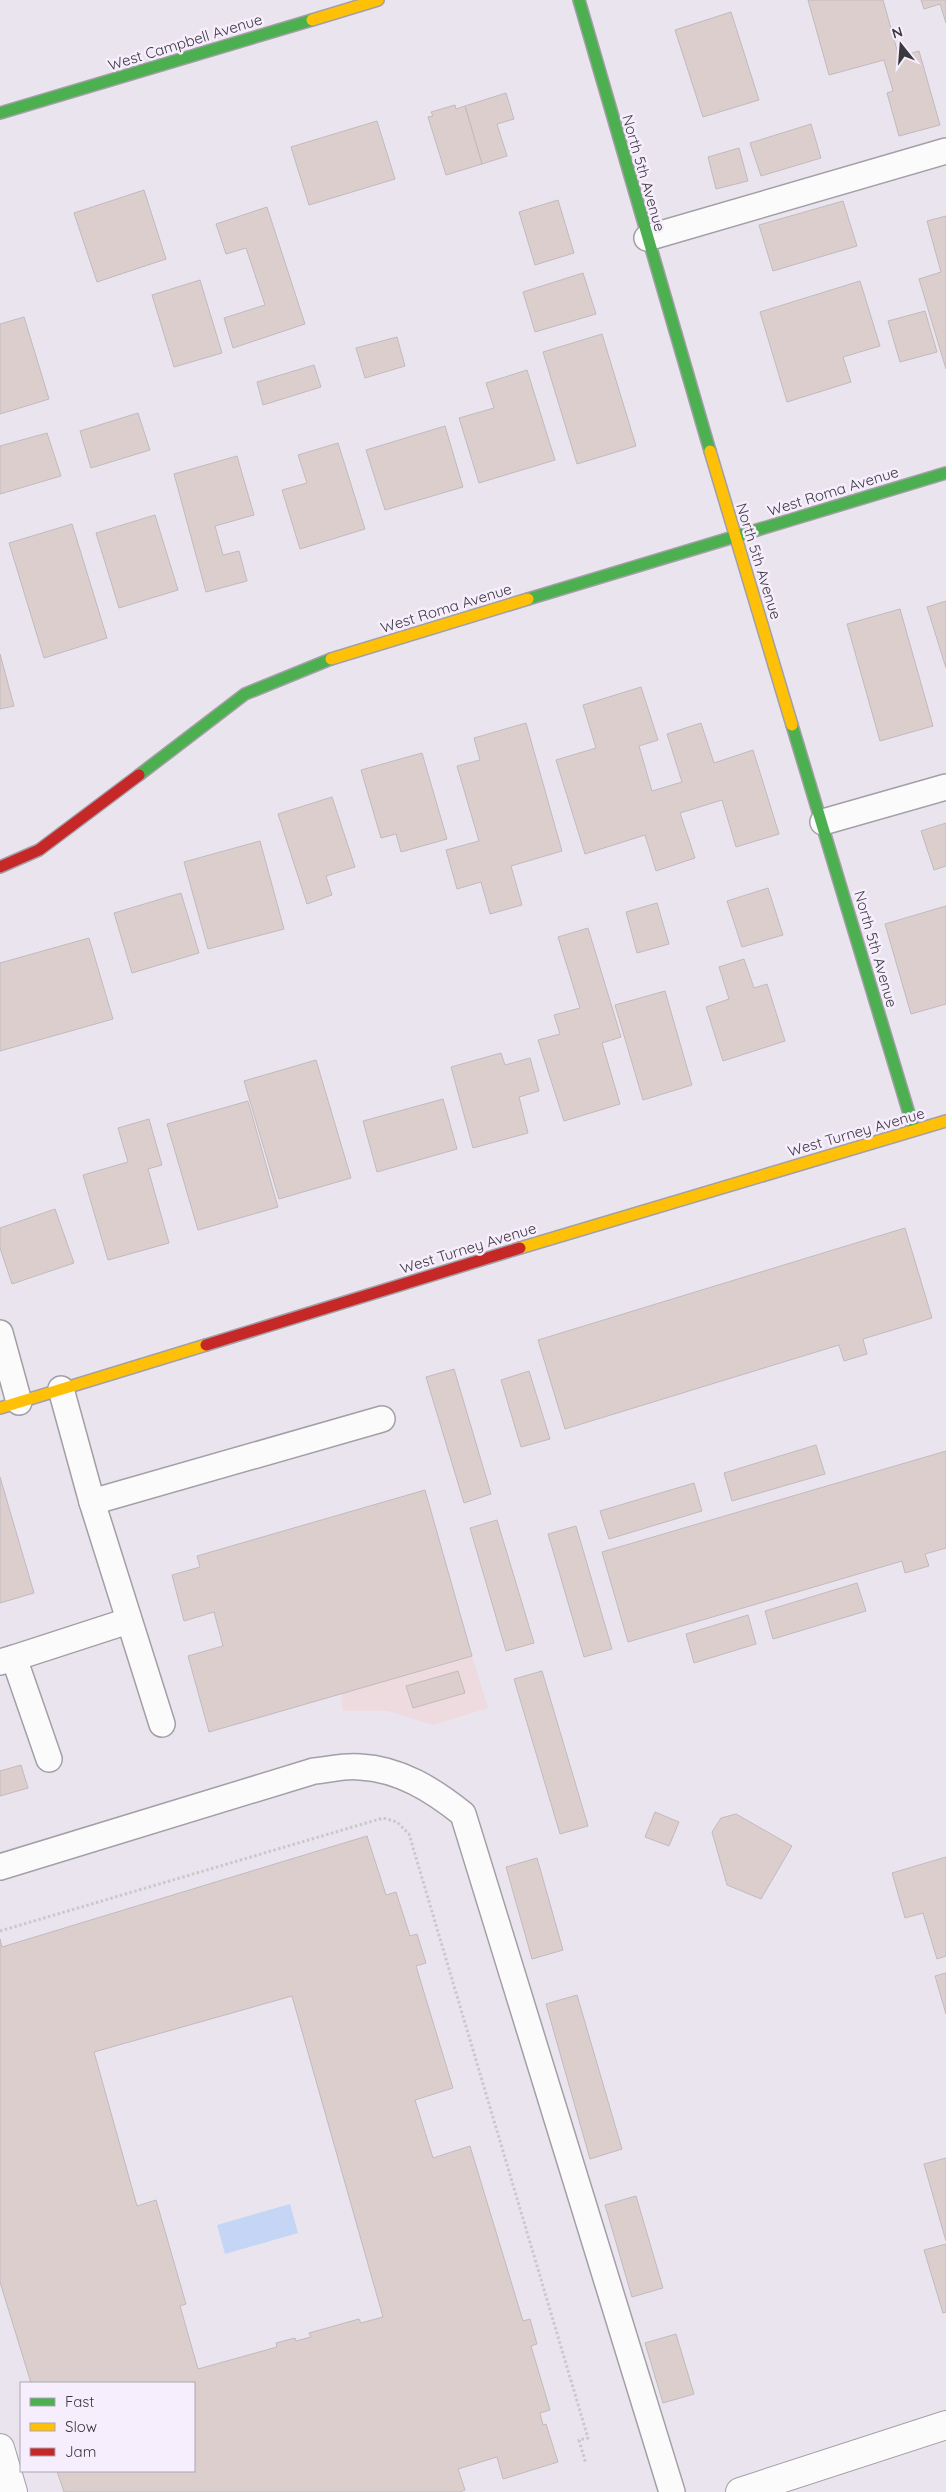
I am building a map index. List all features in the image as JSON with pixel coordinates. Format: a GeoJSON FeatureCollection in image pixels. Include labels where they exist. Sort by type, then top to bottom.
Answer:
{"type":"FeatureCollection","features":[{"type":"Feature","properties":{"kind":"street","name":"West Campbell Avenue"},"geometry":{"type":"LineString","coordinates":[[0,113],[378,0]]}},
{"type":"Feature","properties":{"kind":"street","name":"North 5th Avenue"},"geometry":{"type":"LineString","coordinates":[[579,0],[735,536],[914,1130]]}},
{"type":"Feature","properties":{"kind":"street","name":"West Roma Avenue"},"geometry":{"type":"LineString","coordinates":[[0,867],[39,850],[245,694],[317,663],[946,473]]}},
{"type":"Feature","properties":{"kind":"street","name":"West Turney Avenue"},"geometry":{"type":"LineString","coordinates":[[10,1405],[528,1245],[946,1122]]}},
{"type":"Feature","properties":{"kind":"street"},"geometry":{"type":"LineString","coordinates":[[740,2492],[946,2424]]}},
{"type":"Feature","properties":{"kind":"street"},"geometry":{"type":"LineString","coordinates":[[0,2448],[14,2492]]}},
{"type":"Feature","properties":{"kind":"lane"},"geometry":{"type":"LineString","coordinates":[[648,238],[946,151]]}},
{"type":"Feature","properties":{"kind":"lane"},"geometry":{"type":"LineString","coordinates":[[822,822],[946,787]]}},
{"type":"Feature","properties":{"kind":"lane"},"geometry":{"type":"LineString","coordinates":[[0,1333],[10,1405]]}},
{"type":"Feature","properties":{"kind":"lane"},"geometry":{"type":"LineString","coordinates":[[61,1389],[92,1502],[162,1724]]}},
{"type":"Feature","properties":{"kind":"lane"},"geometry":{"type":"LineString","coordinates":[[92,1502],[382,1419]]}},
{"type":"Feature","properties":{"kind":"lane"},"geometry":{"type":"LineString","coordinates":[[48,1759],[7,1660],[128,1621]]}},
{"type":"Feature","properties":{"kind":"lane"},"geometry":{"type":"LineString","coordinates":[[0,1867],[314,1771],[359,1766],[392,1772],[434,1791],[463,1814],[672,2492]]}},
{"type":"Feature","properties":{"kind":"path"},"geometry":{"type":"LineString","coordinates":[[0,1931],[383,1818],[397,1822],[409,1834],[588,2438],[579,2440],[586,2464]]}},
{"type":"Feature","properties":{"kind":"shaded area"},"geometry":{"type":"Polygon","coordinates":[[[472,1656],[488,1708],[433,1725],[388,1711],[343,1711],[341,1694],[472,1656]]]}},
{"type":"Feature","properties":{"kind":"water"},"geometry":{"type":"Polygon","coordinates":[[[290,2204],[298,2233],[225,2254],[217,2225],[290,2204]]]}},
{"type":"Feature","properties":{"kind":"building"},"geometry":{"type":"Polygon","coordinates":[[[808,0],[883,0],[899,57],[919,51],[940,125],[899,136],[887,93],[893,91],[884,60],[829,75],[808,0]]]}},
{"type":"Feature","properties":{"kind":"building"},"geometry":{"type":"Polygon","coordinates":[[[921,0],[946,0],[946,23],[940,4],[924,9],[921,0]]]}},
{"type":"Feature","properties":{"kind":"building"},"geometry":{"type":"Polygon","coordinates":[[[731,12],[759,100],[703,117],[675,30],[731,12]]]}},
{"type":"Feature","properties":{"kind":"building"},"geometry":{"type":"Polygon","coordinates":[[[506,93],[514,119],[497,124],[507,156],[482,164],[465,106],[506,93]]]}},
{"type":"Feature","properties":{"kind":"building"},"geometry":{"type":"Polygon","coordinates":[[[455,105],[456,109],[465,106],[482,164],[446,175],[428,117],[433,116],[431,112],[455,105]]]}},
{"type":"Feature","properties":{"kind":"building"},"geometry":{"type":"Polygon","coordinates":[[[377,121],[395,179],[309,205],[291,147],[377,121]]]}},
{"type":"Feature","properties":{"kind":"building"},"geometry":{"type":"Polygon","coordinates":[[[811,124],[821,158],[761,176],[750,143],[811,124]]]}},
{"type":"Feature","properties":{"kind":"building"},"geometry":{"type":"Polygon","coordinates":[[[739,148],[748,181],[716,189],[708,157],[739,148]]]}},
{"type":"Feature","properties":{"kind":"building"},"geometry":{"type":"Polygon","coordinates":[[[144,190],[166,259],[97,282],[74,213],[144,190]]]}},
{"type":"Feature","properties":{"kind":"building"},"geometry":{"type":"Polygon","coordinates":[[[558,200],[574,253],[535,265],[519,212],[558,200]]]}},
{"type":"Feature","properties":{"kind":"building"},"geometry":{"type":"Polygon","coordinates":[[[843,201],[857,246],[773,271],[759,225],[843,201]]]}},
{"type":"Feature","properties":{"kind":"building"},"geometry":{"type":"Polygon","coordinates":[[[267,207],[305,324],[233,348],[224,318],[265,305],[246,248],[226,254],[216,224],[267,207]]]}},
{"type":"Feature","properties":{"kind":"building"},"geometry":{"type":"Polygon","coordinates":[[[946,216],[946,369],[919,279],[941,272],[927,221],[946,216]]]}},
{"type":"Feature","properties":{"kind":"building"},"geometry":{"type":"Polygon","coordinates":[[[583,273],[596,314],[535,332],[523,292],[583,273]]]}},
{"type":"Feature","properties":{"kind":"building"},"geometry":{"type":"Polygon","coordinates":[[[200,280],[222,353],[174,367],[152,295],[200,280]]]}},
{"type":"Feature","properties":{"kind":"building"},"geometry":{"type":"Polygon","coordinates":[[[860,281],[880,346],[843,357],[851,382],[787,402],[760,312],[860,281]]]}},
{"type":"Feature","properties":{"kind":"building"},"geometry":{"type":"Polygon","coordinates":[[[925,311],[937,352],[900,362],[888,321],[925,311]]]}},
{"type":"Feature","properties":{"kind":"building"},"geometry":{"type":"Polygon","coordinates":[[[24,317],[49,399],[0,414],[0,324],[24,317]]]}},
{"type":"Feature","properties":{"kind":"building"},"geometry":{"type":"Polygon","coordinates":[[[602,334],[636,446],[577,464],[543,352],[602,334]]]}},
{"type":"Feature","properties":{"kind":"building"},"geometry":{"type":"Polygon","coordinates":[[[397,337],[405,366],[365,378],[356,348],[397,337]]]}},
{"type":"Feature","properties":{"kind":"building"},"geometry":{"type":"Polygon","coordinates":[[[314,365],[321,387],[263,405],[257,382],[314,365]]]}},
{"type":"Feature","properties":{"kind":"building"},"geometry":{"type":"Polygon","coordinates":[[[527,370],[555,460],[479,483],[459,418],[494,408],[486,383],[527,370]]]}},
{"type":"Feature","properties":{"kind":"building"},"geometry":{"type":"Polygon","coordinates":[[[138,413],[150,450],[91,468],[80,431],[138,413]]]}},
{"type":"Feature","properties":{"kind":"building"},"geometry":{"type":"Polygon","coordinates":[[[445,426],[463,487],[385,510],[366,450],[445,426]]]}},
{"type":"Feature","properties":{"kind":"building"},"geometry":{"type":"Polygon","coordinates":[[[47,433],[61,476],[0,494],[0,446],[47,433]]]}},
{"type":"Feature","properties":{"kind":"building"},"geometry":{"type":"Polygon","coordinates":[[[338,443],[365,529],[300,549],[282,490],[307,483],[298,455],[338,443]]]}},
{"type":"Feature","properties":{"kind":"building"},"geometry":{"type":"Polygon","coordinates":[[[237,456],[254,515],[215,526],[223,555],[239,551],[247,581],[206,592],[174,474],[237,456]]]}},
{"type":"Feature","properties":{"kind":"building"},"geometry":{"type":"Polygon","coordinates":[[[155,515],[178,590],[119,608],[96,533],[155,515]]]}},
{"type":"Feature","properties":{"kind":"building"},"geometry":{"type":"Polygon","coordinates":[[[72,524],[107,638],[44,658],[9,543],[72,524]]]}},
{"type":"Feature","properties":{"kind":"building"},"geometry":{"type":"Polygon","coordinates":[[[946,601],[946,668],[927,607],[946,601]]]}},
{"type":"Feature","properties":{"kind":"building"},"geometry":{"type":"Polygon","coordinates":[[[900,609],[933,726],[880,741],[847,624],[900,609]]]}},
{"type":"Feature","properties":{"kind":"building"},"geometry":{"type":"Polygon","coordinates":[[[0,654],[14,706],[0,709],[0,654]]]}},
{"type":"Feature","properties":{"kind":"building"},"geometry":{"type":"Polygon","coordinates":[[[641,687],[658,740],[639,746],[652,791],[682,782],[667,734],[701,723],[714,763],[753,750],[779,834],[736,847],[722,800],[680,813],[695,858],[656,871],[645,835],[585,854],[556,760],[596,748],[583,705],[641,687]]]}},
{"type":"Feature","properties":{"kind":"building"},"geometry":{"type":"Polygon","coordinates":[[[526,723],[562,851],[511,866],[522,905],[490,914],[481,882],[457,889],[446,850],[479,841],[457,766],[480,760],[474,738],[526,723]]]}},
{"type":"Feature","properties":{"kind":"building"},"geometry":{"type":"Polygon","coordinates":[[[422,753],[447,839],[401,852],[396,834],[381,838],[361,770],[422,753]]]}},
{"type":"Feature","properties":{"kind":"building"},"geometry":{"type":"Polygon","coordinates":[[[332,797],[355,867],[326,876],[332,895],[307,904],[278,814],[332,797]]]}},
{"type":"Feature","properties":{"kind":"building"},"geometry":{"type":"Polygon","coordinates":[[[946,823],[946,866],[934,870],[921,831],[946,823]]]}},
{"type":"Feature","properties":{"kind":"building"},"geometry":{"type":"Polygon","coordinates":[[[260,841],[284,929],[208,949],[184,862],[260,841]]]}},
{"type":"Feature","properties":{"kind":"building"},"geometry":{"type":"Polygon","coordinates":[[[768,888],[783,935],[742,947],[727,901],[768,888]]]}},
{"type":"Feature","properties":{"kind":"building"},"geometry":{"type":"Polygon","coordinates":[[[181,893],[199,953],[132,973],[114,913],[181,893]]]}},
{"type":"Feature","properties":{"kind":"building"},"geometry":{"type":"Polygon","coordinates":[[[657,903],[669,944],[637,953],[626,912],[657,903]]]}},
{"type":"Feature","properties":{"kind":"building"},"geometry":{"type":"Polygon","coordinates":[[[946,906],[946,1004],[911,1014],[885,924],[946,906]]]}},
{"type":"Feature","properties":{"kind":"building"},"geometry":{"type":"Polygon","coordinates":[[[588,928],[621,1037],[602,1043],[620,1104],[564,1121],[538,1040],[560,1034],[554,1015],[580,1008],[558,937],[588,928]]]}},
{"type":"Feature","properties":{"kind":"building"},"geometry":{"type":"Polygon","coordinates":[[[89,938],[113,1019],[0,1051],[0,963],[89,938]]]}},
{"type":"Feature","properties":{"kind":"building"},"geometry":{"type":"Polygon","coordinates":[[[744,959],[754,988],[767,984],[785,1041],[723,1061],[706,1007],[729,999],[719,967],[744,959]]]}},
{"type":"Feature","properties":{"kind":"building"},"geometry":{"type":"Polygon","coordinates":[[[665,991],[692,1085],[643,1100],[615,1005],[665,991]]]}},
{"type":"Feature","properties":{"kind":"building"},"geometry":{"type":"Polygon","coordinates":[[[501,1053],[505,1065],[530,1058],[539,1091],[519,1097],[528,1133],[473,1148],[451,1067],[501,1053]]]}},
{"type":"Feature","properties":{"kind":"building"},"geometry":{"type":"Polygon","coordinates":[[[316,1060],[351,1178],[279,1199],[244,1081],[316,1060]]]}},
{"type":"Feature","properties":{"kind":"building"},"geometry":{"type":"Polygon","coordinates":[[[443,1099],[457,1149],[377,1172],[363,1121],[443,1099]]]}},
{"type":"Feature","properties":{"kind":"building"},"geometry":{"type":"Polygon","coordinates":[[[248,1101],[278,1207],[198,1230],[167,1124],[248,1101]]]}},
{"type":"Feature","properties":{"kind":"building"},"geometry":{"type":"Polygon","coordinates":[[[149,1119],[162,1165],[148,1169],[169,1243],[108,1260],[83,1175],[128,1162],[118,1128],[149,1119]]]}},
{"type":"Feature","properties":{"kind":"building"},"geometry":{"type":"Polygon","coordinates":[[[55,1209],[74,1263],[12,1284],[0,1248],[0,1228],[55,1209]]]}},
{"type":"Feature","properties":{"kind":"building"},"geometry":{"type":"Polygon","coordinates":[[[905,1228],[932,1318],[863,1339],[867,1354],[844,1361],[839,1345],[565,1429],[538,1340],[905,1228]]]}},
{"type":"Feature","properties":{"kind":"building"},"geometry":{"type":"Polygon","coordinates":[[[454,1369],[491,1494],[464,1503],[426,1377],[454,1369]]]}},
{"type":"Feature","properties":{"kind":"building"},"geometry":{"type":"Polygon","coordinates":[[[529,1371],[550,1439],[521,1447],[501,1380],[529,1371]]]}},
{"type":"Feature","properties":{"kind":"building"},"geometry":{"type":"Polygon","coordinates":[[[816,1445],[825,1474],[732,1501],[724,1473],[816,1445]]]}},
{"type":"Feature","properties":{"kind":"building"},"geometry":{"type":"Polygon","coordinates":[[[946,1451],[946,1548],[925,1554],[929,1566],[905,1573],[902,1561],[628,1642],[602,1552],[946,1451]]]}},
{"type":"Feature","properties":{"kind":"building"},"geometry":{"type":"Polygon","coordinates":[[[0,1477],[34,1593],[0,1603],[0,1477]]]}},
{"type":"Feature","properties":{"kind":"building"},"geometry":{"type":"Polygon","coordinates":[[[694,1483],[702,1511],[609,1539],[600,1511],[694,1483]]]}},
{"type":"Feature","properties":{"kind":"building"},"geometry":{"type":"Polygon","coordinates":[[[425,1490],[472,1656],[209,1732],[188,1656],[223,1646],[214,1612],[184,1621],[172,1575],[200,1567],[197,1556],[425,1490]]]}},
{"type":"Feature","properties":{"kind":"building"},"geometry":{"type":"Polygon","coordinates":[[[497,1520],[534,1643],[506,1651],[470,1528],[497,1520]]]}},
{"type":"Feature","properties":{"kind":"building"},"geometry":{"type":"Polygon","coordinates":[[[576,1526],[612,1649],[584,1657],[548,1534],[576,1526]]]}},
{"type":"Feature","properties":{"kind":"building"},"geometry":{"type":"Polygon","coordinates":[[[857,1583],[866,1611],[773,1639],[765,1611],[857,1583]]]}},
{"type":"Feature","properties":{"kind":"building"},"geometry":{"type":"Polygon","coordinates":[[[748,1615],[756,1644],[694,1663],[686,1634],[748,1615]]]}},
{"type":"Feature","properties":{"kind":"building"},"geometry":{"type":"Polygon","coordinates":[[[458,1671],[465,1693],[413,1708],[406,1686],[458,1671]]]}},
{"type":"Feature","properties":{"kind":"building"},"geometry":{"type":"Polygon","coordinates":[[[542,1671],[588,1826],[560,1834],[514,1679],[542,1671]]]}},
{"type":"Feature","properties":{"kind":"building"},"geometry":{"type":"Polygon","coordinates":[[[21,1765],[28,1788],[0,1796],[0,1771],[21,1765]]]}},
{"type":"Feature","properties":{"kind":"building"},"geometry":{"type":"Polygon","coordinates":[[[655,1812],[679,1822],[669,1846],[645,1837],[655,1812]]]}},
{"type":"Feature","properties":{"kind":"building"},"geometry":{"type":"Polygon","coordinates":[[[736,1814],[792,1846],[761,1899],[727,1885],[712,1832],[721,1818],[736,1814]]]}},
{"type":"Feature","properties":{"kind":"building"},"geometry":{"type":"Polygon","coordinates":[[[367,1836],[386,1895],[396,1892],[410,1936],[417,1934],[426,1963],[416,1966],[453,2088],[415,2100],[433,2158],[470,2146],[523,2321],[530,2319],[537,2344],[531,2346],[550,2410],[540,2413],[543,2425],[546,2424],[558,2462],[503,2479],[497,2457],[458,2469],[465,2490],[460,2492],[64,2492],[57,2472],[195,2472],[195,2382],[31,2382],[0,2282],[0,1939],[2,1947],[367,1836]],[[292,1996],[94,2052],[137,2206],[156,2200],[186,2304],[180,2306],[198,2369],[277,2347],[276,2343],[295,2338],[296,2341],[311,2337],[309,2333],[359,2319],[361,2323],[383,2317],[292,1996]]]}},
{"type":"Feature","properties":{"kind":"building"},"geometry":{"type":"Polygon","coordinates":[[[946,1857],[946,1956],[937,1959],[923,1913],[905,1918],[892,1873],[946,1857]]]}},
{"type":"Feature","properties":{"kind":"building"},"geometry":{"type":"Polygon","coordinates":[[[537,1858],[563,1950],[532,1959],[506,1867],[537,1858]]]}},
{"type":"Feature","properties":{"kind":"building"},"geometry":{"type":"Polygon","coordinates":[[[946,1973],[946,2014],[935,1976],[946,1973]]]}},
{"type":"Feature","properties":{"kind":"building"},"geometry":{"type":"Polygon","coordinates":[[[577,1995],[622,2149],[590,2159],[546,2004],[577,1995]]]}},
{"type":"Feature","properties":{"kind":"building"},"geometry":{"type":"Polygon","coordinates":[[[946,2158],[946,2241],[924,2164],[946,2158]]]}},
{"type":"Feature","properties":{"kind":"building"},"geometry":{"type":"Polygon","coordinates":[[[636,2196],[663,2288],[632,2297],[605,2205],[636,2196]]]}},
{"type":"Feature","properties":{"kind":"building"},"geometry":{"type":"Polygon","coordinates":[[[946,2244],[946,2312],[943,2313],[924,2250],[946,2244]]]}},
{"type":"Feature","properties":{"kind":"building"},"geometry":{"type":"Polygon","coordinates":[[[676,2334],[694,2394],[663,2403],[645,2343],[676,2334]]]}},
{"type":"Feature","properties":{"kind":"traffic: fast"},"geometry":{"type":"LineString","coordinates":[[579,0],[710,451]]}},
{"type":"Feature","properties":{"kind":"traffic: fast"},"geometry":{"type":"LineString","coordinates":[[0,113],[312,20]]}},
{"type":"Feature","properties":{"kind":"traffic: fast"},"geometry":{"type":"LineString","coordinates":[[528,599],[946,473]]}},
{"type":"Feature","properties":{"kind":"traffic: fast"},"geometry":{"type":"LineString","coordinates":[[139,775],[245,694],[331,659]]}},
{"type":"Feature","properties":{"kind":"traffic: fast"},"geometry":{"type":"LineString","coordinates":[[792,725],[914,1130]]}},
{"type":"Feature","properties":{"kind":"traffic: slow"},"geometry":{"type":"LineString","coordinates":[[312,20],[378,0]]}},
{"type":"Feature","properties":{"kind":"traffic: slow"},"geometry":{"type":"LineString","coordinates":[[710,451],[792,725]]}},
{"type":"Feature","properties":{"kind":"traffic: slow"},"geometry":{"type":"LineString","coordinates":[[331,659],[528,599]]}},
{"type":"Feature","properties":{"kind":"traffic: slow"},"geometry":{"type":"LineString","coordinates":[[520,1248],[946,1121]]}},
{"type":"Feature","properties":{"kind":"traffic: slow"},"geometry":{"type":"LineString","coordinates":[[0,1408],[206,1345]]}},
{"type":"Feature","properties":{"kind":"traffic: jam"},"geometry":{"type":"LineString","coordinates":[[0,867],[39,850],[139,775]]}},
{"type":"Feature","properties":{"kind":"traffic: jam"},"geometry":{"type":"LineString","coordinates":[[206,1345],[520,1248]]}}]}
